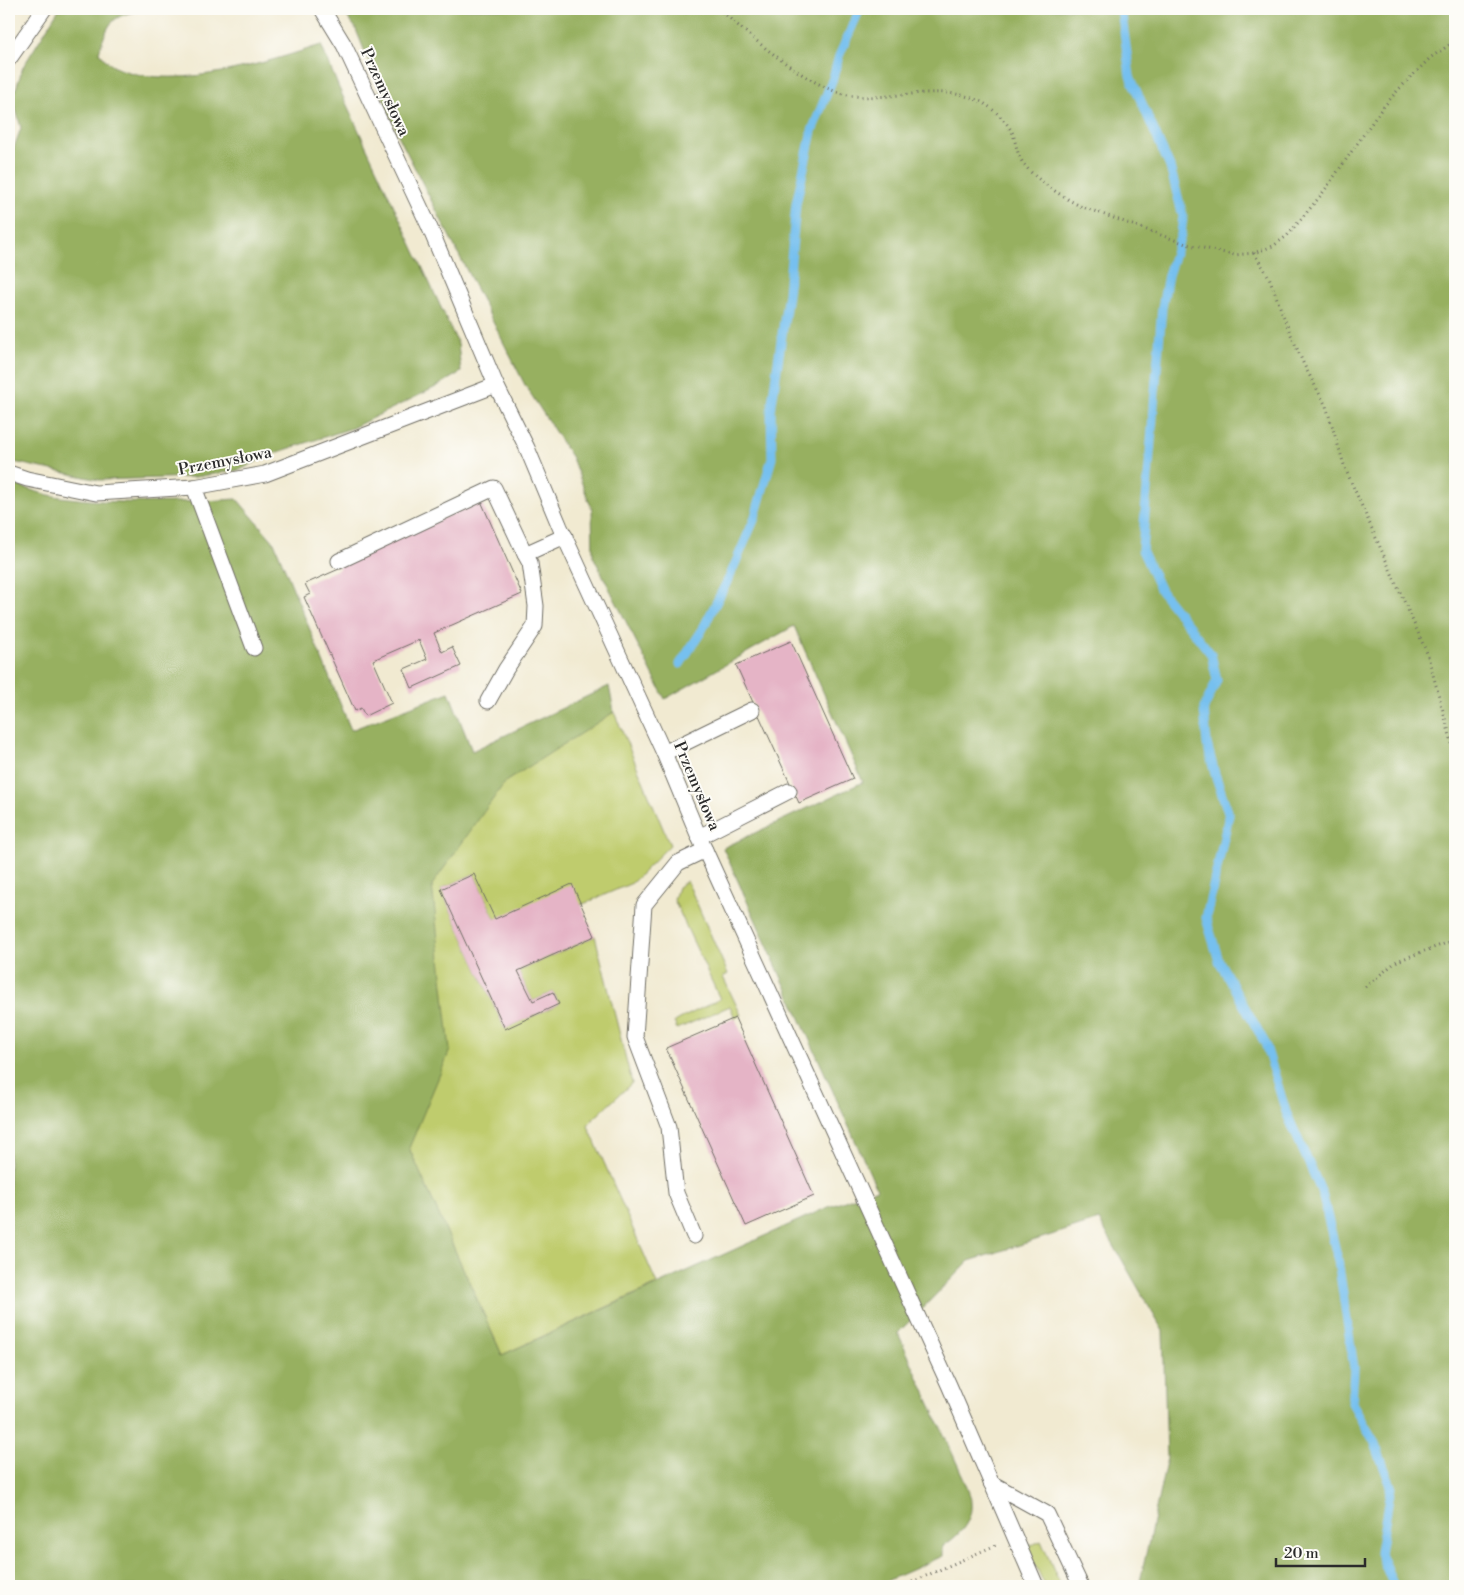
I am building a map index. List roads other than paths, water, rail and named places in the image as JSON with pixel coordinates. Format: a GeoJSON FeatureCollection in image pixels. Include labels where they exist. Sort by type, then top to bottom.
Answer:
{"type":"FeatureCollection","features":[{"type":"Feature","properties":{"kind":"lane"},"geometry":{"type":"LineString","coordinates":[[9,59],[44,9]]}},
{"type":"Feature","properties":{"kind":"lane","name":"Przemysłowa"},"geometry":{"type":"LineString","coordinates":[[322,9],[344,45],[429,226],[496,385],[527,448],[560,526],[664,753],[702,843],[949,1385],[1036,1586]]}},
{"type":"Feature","properties":{"kind":"lane","name":"Przemysłowa"},"geometry":{"type":"LineString","coordinates":[[9,473],[27,479],[96,493],[194,487],[265,474],[496,385]]}},
{"type":"Feature","properties":{"kind":"lane"},"geometry":{"type":"LineString","coordinates":[[194,487],[254,648]]}},
{"type":"Feature","properties":{"kind":"lane"},"geometry":{"type":"LineString","coordinates":[[338,561],[494,488],[530,563],[536,606],[535,626],[488,700]]}},
{"type":"Feature","properties":{"kind":"lane"},"geometry":{"type":"LineString","coordinates":[[525,554],[566,536]]}},
{"type":"Feature","properties":{"kind":"lane"},"geometry":{"type":"LineString","coordinates":[[664,753],[752,710]]}},
{"type":"Feature","properties":{"kind":"lane"},"geometry":{"type":"LineString","coordinates":[[694,1236],[676,1193],[669,1127],[634,1037],[644,904],[678,863],[702,843],[789,791]]}},
{"type":"Feature","properties":{"kind":"lane"},"geometry":{"type":"LineString","coordinates":[[991,1483],[1047,1514],[1081,1586]]}},
{"type":"Feature","properties":{"kind":"lane"},"geometry":{"type":"LineString","coordinates":[[1027,1586],[1028,1567]]}},
{"type":"Feature","properties":{"kind":"waterway"},"geometry":{"type":"LineString","coordinates":[[680,664],[701,632],[729,578],[754,520],[772,458],[771,410],[788,294],[796,204],[812,131],[833,78],[839,56],[860,9]]}},
{"type":"Feature","properties":{"kind":"waterway"},"geometry":{"type":"LineString","coordinates":[[1121,9],[1130,76],[1170,167],[1183,216],[1181,235],[1168,275],[1162,308],[1142,550],[1161,591],[1211,654],[1217,680],[1204,708],[1207,744],[1229,815],[1206,918],[1219,961],[1265,1043],[1286,1112],[1322,1193],[1338,1260],[1354,1368],[1352,1403],[1374,1441],[1391,1486],[1380,1553],[1394,1586]]}}]}
